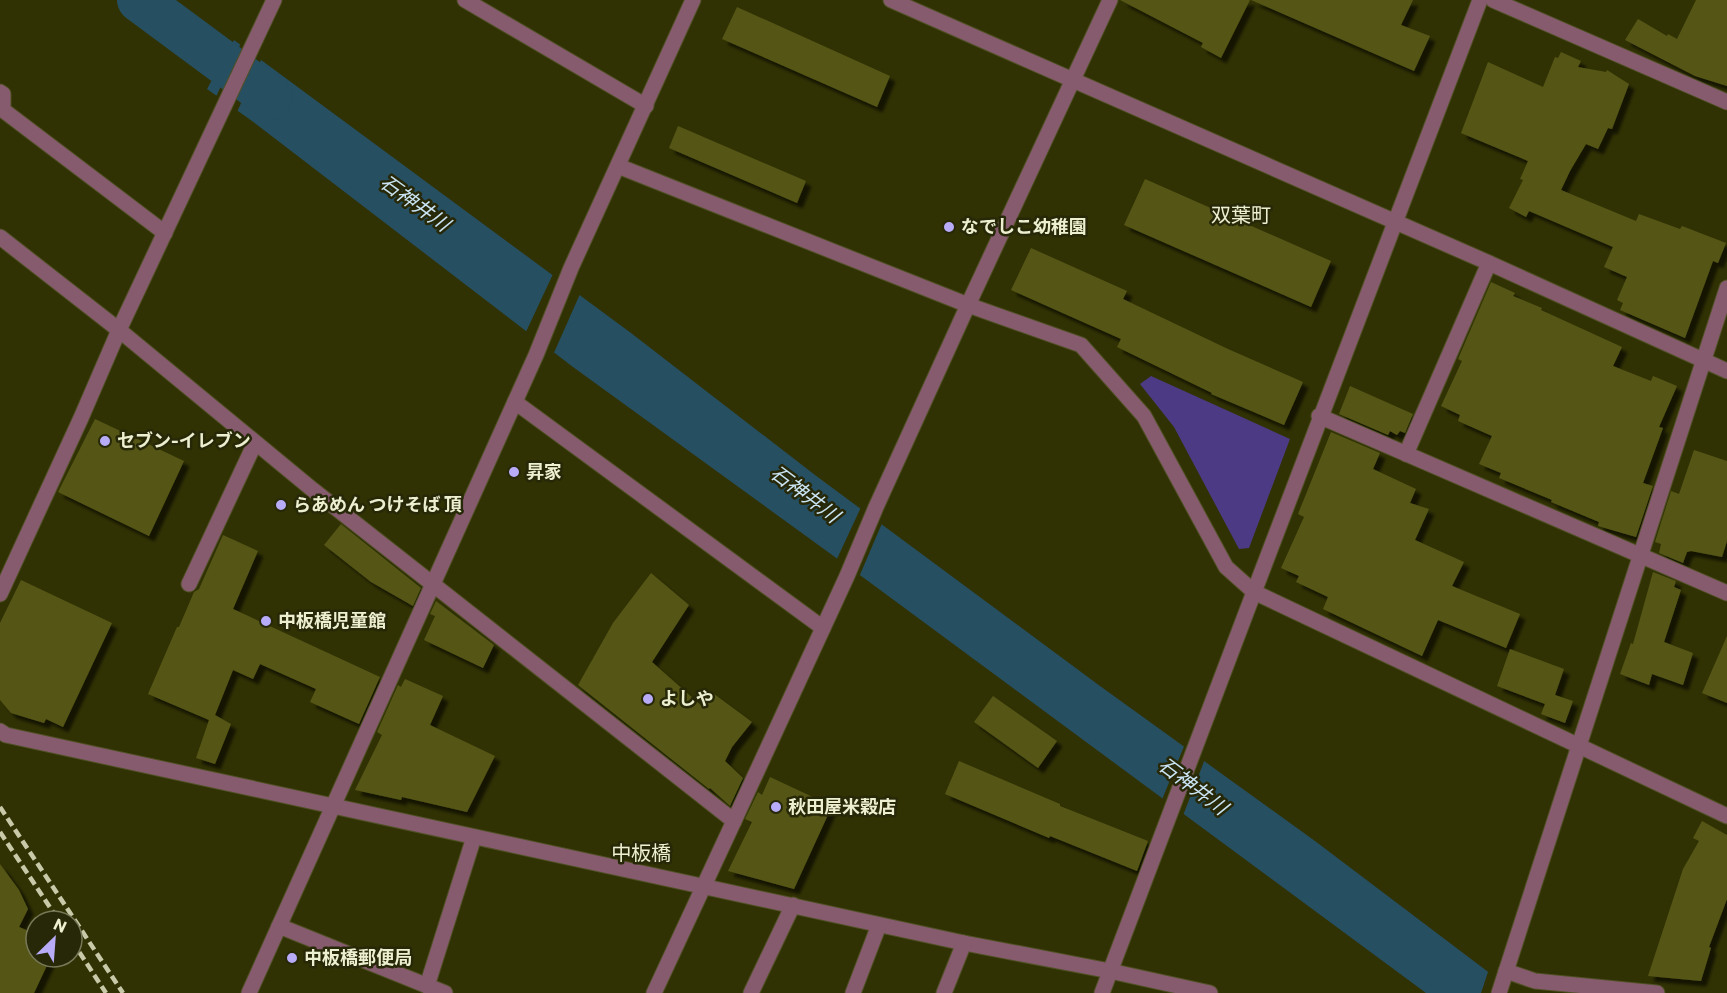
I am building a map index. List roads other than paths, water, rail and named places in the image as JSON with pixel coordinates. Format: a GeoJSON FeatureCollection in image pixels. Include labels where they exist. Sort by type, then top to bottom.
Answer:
{"type":"FeatureCollection","features":[{"type":"Feature","properties":{"kind":"street"},"geometry":{"type":"LineString","coordinates":[[0,594],[119,330],[274,0]]}},
{"type":"Feature","properties":{"kind":"street"},"geometry":{"type":"LineString","coordinates":[[465,0],[646,106]]}},
{"type":"Feature","properties":{"kind":"street"},"geometry":{"type":"LineString","coordinates":[[249,993],[536,355],[571,268],[693,0]]}},
{"type":"Feature","properties":{"kind":"street"},"geometry":{"type":"LineString","coordinates":[[891,0],[1489,263],[1727,371]]}},
{"type":"Feature","properties":{"kind":"street"},"geometry":{"type":"LineString","coordinates":[[654,993],[848,576],[876,507],[1110,0]]}},
{"type":"Feature","properties":{"kind":"street"},"geometry":{"type":"LineString","coordinates":[[1102,993],[1169,820],[1319,416],[1480,0]]}},
{"type":"Feature","properties":{"kind":"street"},"geometry":{"type":"LineString","coordinates":[[1493,0],[1727,102]]}},
{"type":"Feature","properties":{"kind":"street"},"geometry":{"type":"LineString","coordinates":[[0,92],[3,94],[3,110],[165,233]]}},
{"type":"Feature","properties":{"kind":"street"},"geometry":{"type":"LineString","coordinates":[[618,166],[968,305],[1081,345],[1144,416],[1226,567],[1254,592],[1727,816]]}},
{"type":"Feature","properties":{"kind":"street"},"geometry":{"type":"LineString","coordinates":[[0,237],[119,330],[432,585],[734,821]]}},
{"type":"Feature","properties":{"kind":"street"},"geometry":{"type":"LineString","coordinates":[[1406,454],[1489,263]]}},
{"type":"Feature","properties":{"kind":"street"},"geometry":{"type":"LineString","coordinates":[[1499,993],[1727,288]]}},
{"type":"Feature","properties":{"kind":"street"},"geometry":{"type":"LineString","coordinates":[[515,402],[823,628]]}},
{"type":"Feature","properties":{"kind":"street"},"geometry":{"type":"LineString","coordinates":[[1319,416],[1727,593]]}},
{"type":"Feature","properties":{"kind":"street"},"geometry":{"type":"LineString","coordinates":[[189,584],[255,443]]}},
{"type":"Feature","properties":{"kind":"street"},"geometry":{"type":"LineString","coordinates":[[0,731],[29,740],[474,837],[964,943],[1110,970],[1210,993]]}},
{"type":"Feature","properties":{"kind":"street"},"geometry":{"type":"LineString","coordinates":[[427,986],[474,837]]}},
{"type":"Feature","properties":{"kind":"street"},"geometry":{"type":"LineString","coordinates":[[751,993],[793,905]]}},
{"type":"Feature","properties":{"kind":"street"},"geometry":{"type":"LineString","coordinates":[[853,993],[879,924]]}},
{"type":"Feature","properties":{"kind":"street"},"geometry":{"type":"LineString","coordinates":[[279,926],[445,993]]}},
{"type":"Feature","properties":{"kind":"street"},"geometry":{"type":"LineString","coordinates":[[944,993],[964,943]]}},
{"type":"Feature","properties":{"kind":"street"},"geometry":{"type":"LineString","coordinates":[[1505,974],[1534,981],[1657,993]]}},
{"type":"Feature","properties":{"kind":"water"},"geometry":{"type":"Polygon","coordinates":[[[234,40],[631,333],[815,475],[1100,686],[1315,841],[1516,993],[1426,993],[868,581],[573,367],[207,89],[234,40]]]}},
{"type":"Feature","properties":{"kind":"waterway","name":"石神井川"},"geometry":{"type":"LineString","coordinates":[[139,0],[270,97]]}},
{"type":"Feature","properties":{"kind":"railway"},"geometry":{"type":"LineString","coordinates":[[0,807],[123,993]]}},
{"type":"Feature","properties":{"kind":"railway"},"geometry":{"type":"LineString","coordinates":[[0,832],[51,909]]}},
{"type":"Feature","properties":{"kind":"railway"},"geometry":{"type":"LineString","coordinates":[[84,959],[106,993]]}},
{"type":"Feature","properties":{"kind":"place","name":"なでしこ幼稚園"},"geometry":{"type":"Point","coordinates":[949,227]}},
{"type":"Feature","properties":{"kind":"place","name":"セブン-イレブン"},"geometry":{"type":"Point","coordinates":[105,441]}},
{"type":"Feature","properties":{"kind":"place","name":"昇家"},"geometry":{"type":"Point","coordinates":[514,472]}},
{"type":"Feature","properties":{"kind":"place","name":"らあめん つけそば 頂"},"geometry":{"type":"Point","coordinates":[281,505]}},
{"type":"Feature","properties":{"kind":"place","name":"中板橋児童館"},"geometry":{"type":"Point","coordinates":[266,621]}},
{"type":"Feature","properties":{"kind":"place","name":"よしや"},"geometry":{"type":"Point","coordinates":[648,699]}},
{"type":"Feature","properties":{"kind":"place","name":"秋田屋米穀店"},"geometry":{"type":"Point","coordinates":[776,807]}},
{"type":"Feature","properties":{"kind":"place","name":"中板橋郵便局"},"geometry":{"type":"Point","coordinates":[292,958]}},
{"type":"Feature","properties":{"kind":"district","name":"双葉町"},"geometry":{"type":"Point","coordinates":[1241,215]}},
{"type":"Feature","properties":{"kind":"district","name":"中板橋"},"geometry":{"type":"Point","coordinates":[641,853]}}]}
